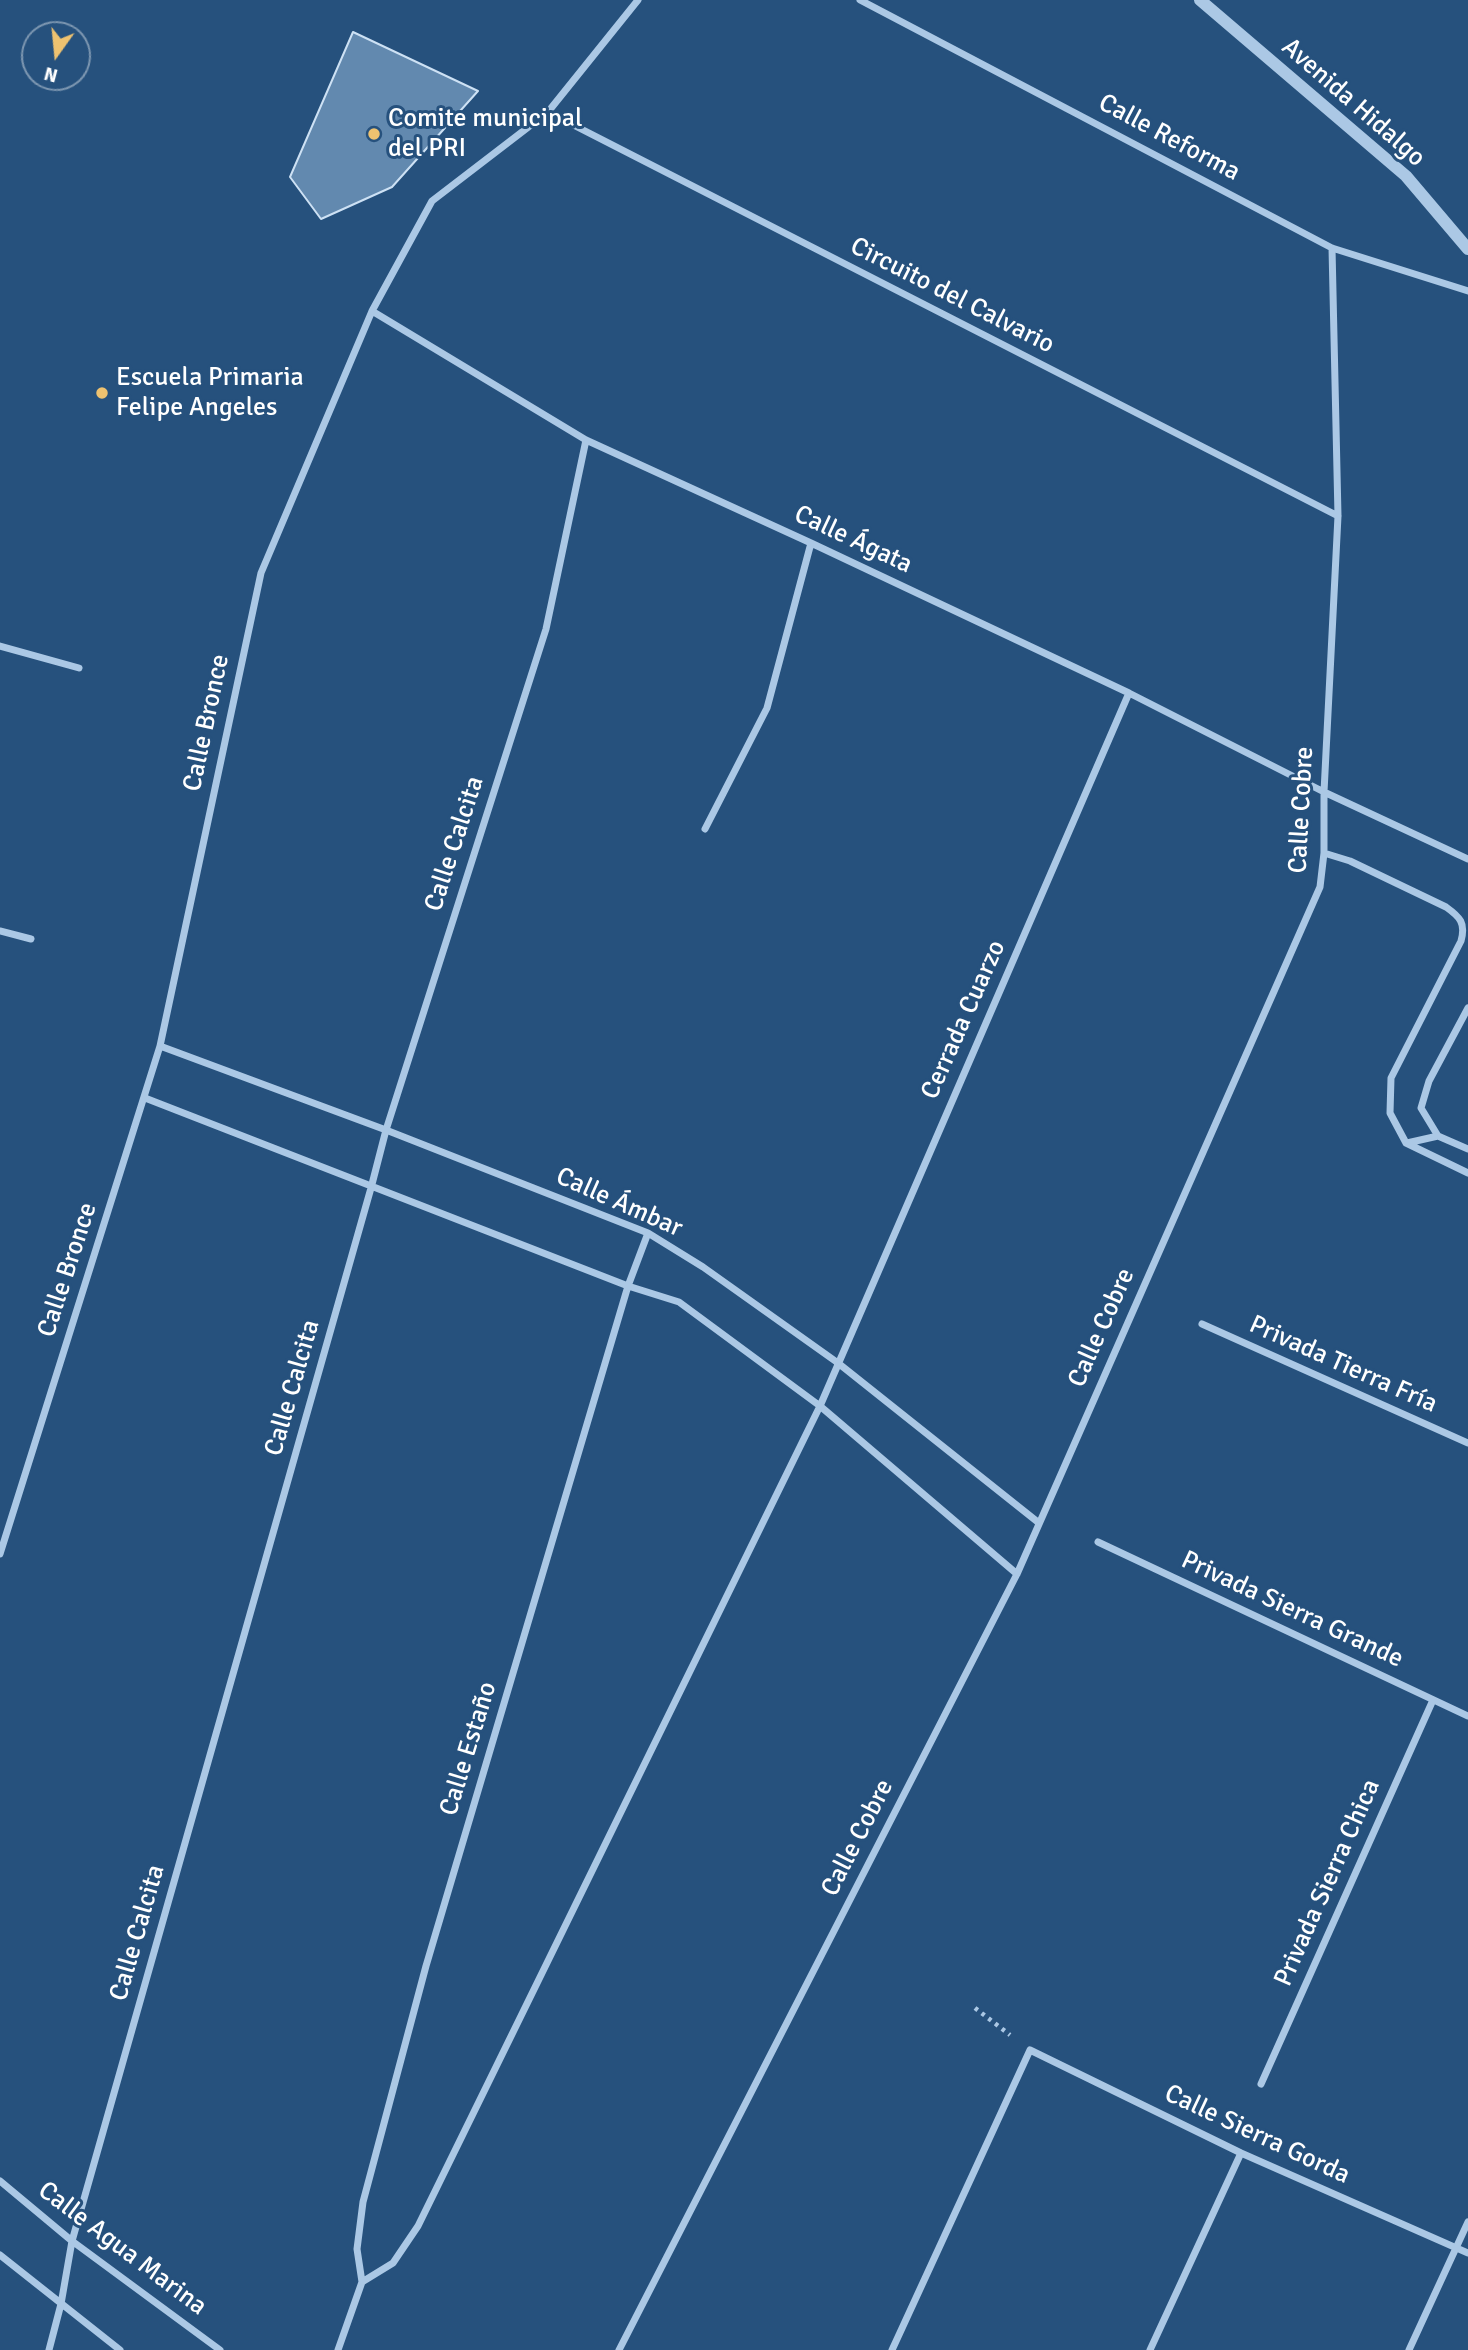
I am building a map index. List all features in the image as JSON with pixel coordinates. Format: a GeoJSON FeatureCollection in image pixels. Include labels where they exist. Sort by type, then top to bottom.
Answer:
{"type":"FeatureCollection","features":[{"type":"Feature","properties":{"kind":"street","name":"Calle Bronce"},"geometry":{"type":"LineString","coordinates":[[0,1554],[160,1046],[261,573],[372,311],[432,201],[548,112],[638,0]]}},
{"type":"Feature","properties":{"kind":"street","name":"Calle Reforma"},"geometry":{"type":"LineString","coordinates":[[860,0],[1332,248],[1468,291]]}},
{"type":"Feature","properties":{"kind":"street","name":"Avenida Hidalgo"},"geometry":{"type":"LineString","coordinates":[[1200,0],[1406,176],[1468,249]]}},
{"type":"Feature","properties":{"kind":"street","name":"Circuito del Calvario"},"geometry":{"type":"LineString","coordinates":[[548,112],[1338,516]]}},
{"type":"Feature","properties":{"kind":"street","name":"Calle Cobre"},"geometry":{"type":"LineString","coordinates":[[619,2350],[1017,1574],[1320,887],[1324,853],[1324,792],[1338,516],[1332,248]]}},
{"type":"Feature","properties":{"kind":"street","name":"Calle Ágata"},"geometry":{"type":"LineString","coordinates":[[372,311],[586,440],[1129,693],[1324,792],[1468,859]]}},
{"type":"Feature","properties":{"kind":"street","name":"Calle Calcita"},"geometry":{"type":"LineString","coordinates":[[49,2350],[61,2304],[72,2241],[386,1129],[546,629],[586,440]]}},
{"type":"Feature","properties":{"kind":"street"},"geometry":{"type":"LineString","coordinates":[[705,829],[767,708],[811,543]]}},
{"type":"Feature","properties":{"kind":"street"},"geometry":{"type":"LineString","coordinates":[[0,646],[79,668]]}},
{"type":"Feature","properties":{"kind":"street","name":"Cerrada Cuarzo"},"geometry":{"type":"LineString","coordinates":[[838,1363],[1129,693]]}},
{"type":"Feature","properties":{"kind":"street"},"geometry":{"type":"LineString","coordinates":[[1324,853],[1350,861],[1446,907],[1463,922],[1461,941],[1391,1078],[1390,1113],[1406,1143],[1468,1173]]}},
{"type":"Feature","properties":{"kind":"street"},"geometry":{"type":"LineString","coordinates":[[0,931],[31,939]]}},
{"type":"Feature","properties":{"kind":"street"},"geometry":{"type":"LineString","coordinates":[[1468,1008],[1429,1081],[1421,1108],[1438,1136],[1468,1149]]}},
{"type":"Feature","properties":{"kind":"street","name":"Calle Ámbar"},"geometry":{"type":"LineString","coordinates":[[160,1046],[386,1129],[648,1233],[703,1267],[838,1363],[1039,1523]]}},
{"type":"Feature","properties":{"kind":"street"},"geometry":{"type":"LineString","coordinates":[[145,1098],[371,1188],[628,1286],[679,1302],[820,1406],[1017,1574]]}},
{"type":"Feature","properties":{"kind":"street"},"geometry":{"type":"LineString","coordinates":[[1406,1143],[1438,1136]]}},
{"type":"Feature","properties":{"kind":"street","name":"Calle Estaño"},"geometry":{"type":"LineString","coordinates":[[338,2350],[362,2283],[357,2249],[363,2202],[426,1966],[628,1286],[648,1233]]}},
{"type":"Feature","properties":{"kind":"street","name":"Privada Tierra Fría"},"geometry":{"type":"LineString","coordinates":[[1202,1324],[1468,1443]]}},
{"type":"Feature","properties":{"kind":"street"},"geometry":{"type":"LineString","coordinates":[[362,2283],[393,2263],[418,2226],[820,1406],[838,1363]]}},
{"type":"Feature","properties":{"kind":"street","name":"Privada Sierra Grande"},"geometry":{"type":"LineString","coordinates":[[1098,1542],[1468,1716]]}},
{"type":"Feature","properties":{"kind":"street","name":"Privada Sierra Chica"},"geometry":{"type":"LineString","coordinates":[[1261,2084],[1433,1700]]}},
{"type":"Feature","properties":{"kind":"street"},"geometry":{"type":"LineString","coordinates":[[892,2350],[1030,2050]]}},
{"type":"Feature","properties":{"kind":"street","name":"Calle Sierra Gorda"},"geometry":{"type":"LineString","coordinates":[[1030,2050],[1241,2153],[1468,2253]]}},
{"type":"Feature","properties":{"kind":"street"},"geometry":{"type":"LineString","coordinates":[[1150,2350],[1241,2153]]}},
{"type":"Feature","properties":{"kind":"street","name":"Calle Agua Marina"},"geometry":{"type":"LineString","coordinates":[[0,2181],[72,2241],[220,2350]]}},
{"type":"Feature","properties":{"kind":"street"},"geometry":{"type":"LineString","coordinates":[[1409,2350],[1468,2222]]}},
{"type":"Feature","properties":{"kind":"street"},"geometry":{"type":"LineString","coordinates":[[0,2255],[120,2350]]}},
{"type":"Feature","properties":{"kind":"path"},"geometry":{"type":"LineString","coordinates":[[975,2008],[1030,2050]]}},
{"type":"Feature","properties":{"kind":"building","name":"Comite municipal del PRI"},"geometry":{"type":"Polygon","coordinates":[[[353,32],[478,91],[392,187],[321,219],[290,177],[353,32]]]}},
{"type":"Feature","properties":{"kind":"place","name":"Comite municipal del PRI"},"geometry":{"type":"Point","coordinates":[374,134]}},
{"type":"Feature","properties":{"kind":"place","name":"Escuela Primaria Felipe Angeles"},"geometry":{"type":"Point","coordinates":[102,393]}}]}
